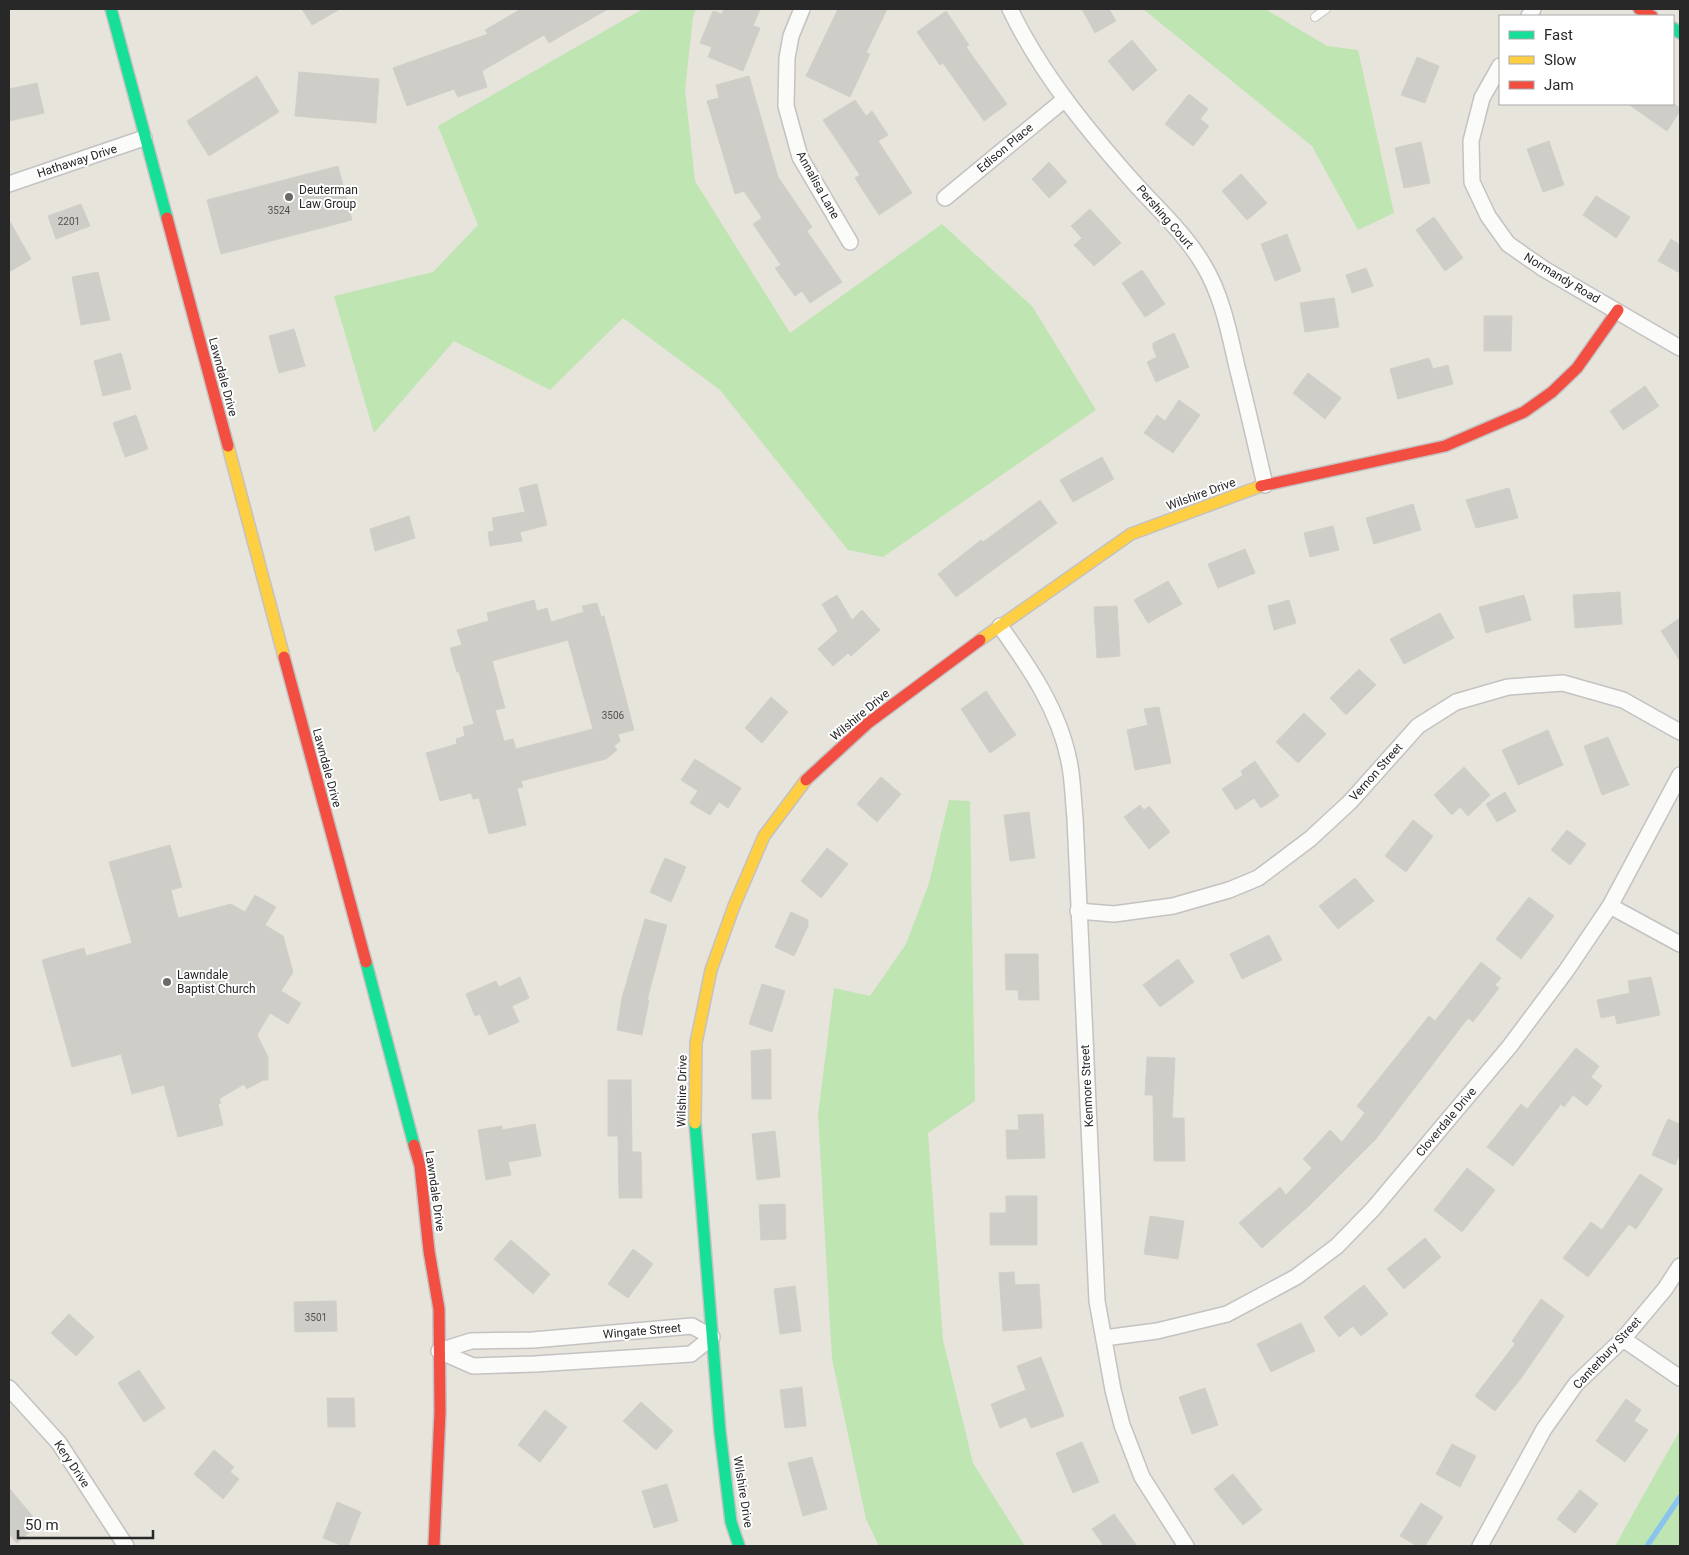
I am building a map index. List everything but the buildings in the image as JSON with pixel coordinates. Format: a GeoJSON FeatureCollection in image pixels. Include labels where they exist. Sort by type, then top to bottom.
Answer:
{"type":"FeatureCollection","features":[{"type":"Feature","properties":{"kind":"street","name":"Lawndale Drive"},"geometry":{"type":"LineString","coordinates":[[111,9],[420,1166],[429,1250],[439,1309],[440,1412],[434,1546]]}},
{"type":"Feature","properties":{"kind":"street","name":"Annalisa Lane"},"geometry":{"type":"LineString","coordinates":[[802,9],[791,36],[787,58],[786,106],[800,157],[850,242]]}},
{"type":"Feature","properties":{"kind":"street","name":"Pershing Court"},"geometry":{"type":"LineString","coordinates":[[1010,9],[1036,55],[1065,99],[1137,185],[1190,244],[1204,265],[1225,317],[1266,485]]}},
{"type":"Feature","properties":{"kind":"street"},"geometry":{"type":"LineString","coordinates":[[1639,9],[1650,15]]}},
{"type":"Feature","properties":{"kind":"street","name":"Normandy Road"},"geometry":{"type":"LineString","coordinates":[[1499,68],[1482,98],[1471,141],[1472,182],[1488,216],[1508,244],[1544,269],[1618,310],[1680,348]]}},
{"type":"Feature","properties":{"kind":"street","name":"Edison Place"},"geometry":{"type":"LineString","coordinates":[[945,198],[1065,99]]}},
{"type":"Feature","properties":{"kind":"street","name":"Hathaway Drive"},"geometry":{"type":"LineString","coordinates":[[9,184],[144,138]]}},
{"type":"Feature","properties":{"kind":"street","name":"Wilshire Drive"},"geometry":{"type":"LineString","coordinates":[[739,1546],[731,1522],[720,1432],[695,1131],[696,1044],[711,970],[734,906],[764,836],[806,780],[868,723],[1000,626],[1131,534],[1266,485],[1444,446],[1524,412],[1552,392],[1576,368],[1618,310]]}},
{"type":"Feature","properties":{"kind":"street","name":"Kenmore Street"},"geometry":{"type":"LineString","coordinates":[[1000,626],[1033,672],[1055,716],[1069,761],[1075,818],[1097,1300],[1113,1390],[1122,1425],[1142,1477],[1186,1546]]}},
{"type":"Feature","properties":{"kind":"street","name":"Vernon Street"},"geometry":{"type":"LineString","coordinates":[[1078,911],[1114,914],[1173,906],[1229,890],[1258,878],[1310,839],[1350,802],[1418,726],[1456,702],[1508,687],[1563,683],[1623,700],[1680,732]]}},
{"type":"Feature","properties":{"kind":"street","name":"Cloverdale Drive"},"geometry":{"type":"LineString","coordinates":[[1104,1338],[1157,1331],[1227,1314],[1296,1276],[1337,1246],[1373,1209],[1510,1046],[1566,971],[1610,906],[1680,775]]}},
{"type":"Feature","properties":{"kind":"street"},"geometry":{"type":"LineString","coordinates":[[1610,906],[1680,944]]}},
{"type":"Feature","properties":{"kind":"street","name":"Canterbury Street"},"geometry":{"type":"LineString","coordinates":[[1480,1546],[1544,1429],[1576,1384],[1623,1339],[1665,1289],[1680,1266]]}},
{"type":"Feature","properties":{"kind":"street","name":"Wingate Street"},"geometry":{"type":"LineString","coordinates":[[692,1326],[712,1337],[691,1354],[535,1364],[473,1366],[439,1351],[471,1341],[533,1340],[692,1326]]}},
{"type":"Feature","properties":{"kind":"street"},"geometry":{"type":"LineString","coordinates":[[1623,1339],[1680,1378]]}},
{"type":"Feature","properties":{"kind":"street","name":"Kery Drive"},"geometry":{"type":"LineString","coordinates":[[9,1388],[59,1443],[126,1546]]}},
{"type":"Feature","properties":{"kind":"lane"},"geometry":{"type":"LineString","coordinates":[[1315,17],[1326,9]]}},
{"type":"Feature","properties":{"kind":"green space"},"geometry":{"type":"Polygon","coordinates":[[[643,9],[696,9],[693,17],[685,90],[695,181],[790,333],[942,224],[1032,306],[1096,410],[883,557],[848,550],[720,390],[623,318],[550,390],[454,341],[374,433],[334,296],[433,272],[478,225],[438,126],[643,9]]]}},
{"type":"Feature","properties":{"kind":"green space"},"geometry":{"type":"Polygon","coordinates":[[[1143,9],[1265,9],[1327,46],[1358,50],[1394,213],[1358,230],[1312,146],[1143,9]]]}},
{"type":"Feature","properties":{"kind":"green space"},"geometry":{"type":"Polygon","coordinates":[[[949,800],[970,801],[975,1101],[928,1133],[943,1340],[973,1463],[1025,1546],[879,1546],[866,1519],[832,1359],[818,1115],[834,988],[870,996],[906,944],[929,883],[949,800]]]}},
{"type":"Feature","properties":{"kind":"green space"},"geometry":{"type":"Polygon","coordinates":[[[1680,1430],[1680,1546],[1615,1546],[1680,1430]]]}},
{"type":"Feature","properties":{"kind":"waterway"},"geometry":{"type":"LineString","coordinates":[[1647,1546],[1680,1497]]}},
{"type":"Feature","properties":{"kind":"traffic: fast"},"geometry":{"type":"LineString","coordinates":[[111,9],[167,218]]}},
{"type":"Feature","properties":{"kind":"traffic: fast"},"geometry":{"type":"LineString","coordinates":[[1674,29],[1680,33]]}},
{"type":"Feature","properties":{"kind":"traffic: fast"},"geometry":{"type":"LineString","coordinates":[[366,962],[414,1145]]}},
{"type":"Feature","properties":{"kind":"traffic: fast"},"geometry":{"type":"LineString","coordinates":[[695,1123],[720,1432],[731,1522],[739,1546]]}},
{"type":"Feature","properties":{"kind":"traffic: slow"},"geometry":{"type":"LineString","coordinates":[[228,446],[284,657]]}},
{"type":"Feature","properties":{"kind":"traffic: slow"},"geometry":{"type":"LineString","coordinates":[[980,640],[1131,534],[1261,486]]}},
{"type":"Feature","properties":{"kind":"traffic: slow"},"geometry":{"type":"LineString","coordinates":[[695,1123],[696,1043],[711,970],[734,906],[764,836],[806,780]]}},
{"type":"Feature","properties":{"kind":"traffic: jam"},"geometry":{"type":"LineString","coordinates":[[1639,9],[1650,15]]}},
{"type":"Feature","properties":{"kind":"traffic: jam"},"geometry":{"type":"LineString","coordinates":[[167,218],[228,446]]}},
{"type":"Feature","properties":{"kind":"traffic: jam"},"geometry":{"type":"LineString","coordinates":[[1261,486],[1445,446],[1524,412],[1552,392],[1577,368],[1618,310]]}},
{"type":"Feature","properties":{"kind":"traffic: jam"},"geometry":{"type":"LineString","coordinates":[[806,780],[868,723],[980,640]]}},
{"type":"Feature","properties":{"kind":"traffic: jam"},"geometry":{"type":"LineString","coordinates":[[284,657],[366,962]]}},
{"type":"Feature","properties":{"kind":"traffic: jam"},"geometry":{"type":"LineString","coordinates":[[414,1145],[420,1166],[429,1251],[439,1309],[440,1412],[434,1546]]}},
{"type":"Feature","properties":{"kind":"place","name":"Deuterman Law Group"},"geometry":{"type":"Point","coordinates":[289,197]}},
{"type":"Feature","properties":{"kind":"place","name":"Lawndale Baptist Church"},"geometry":{"type":"Point","coordinates":[167,982]}}]}
